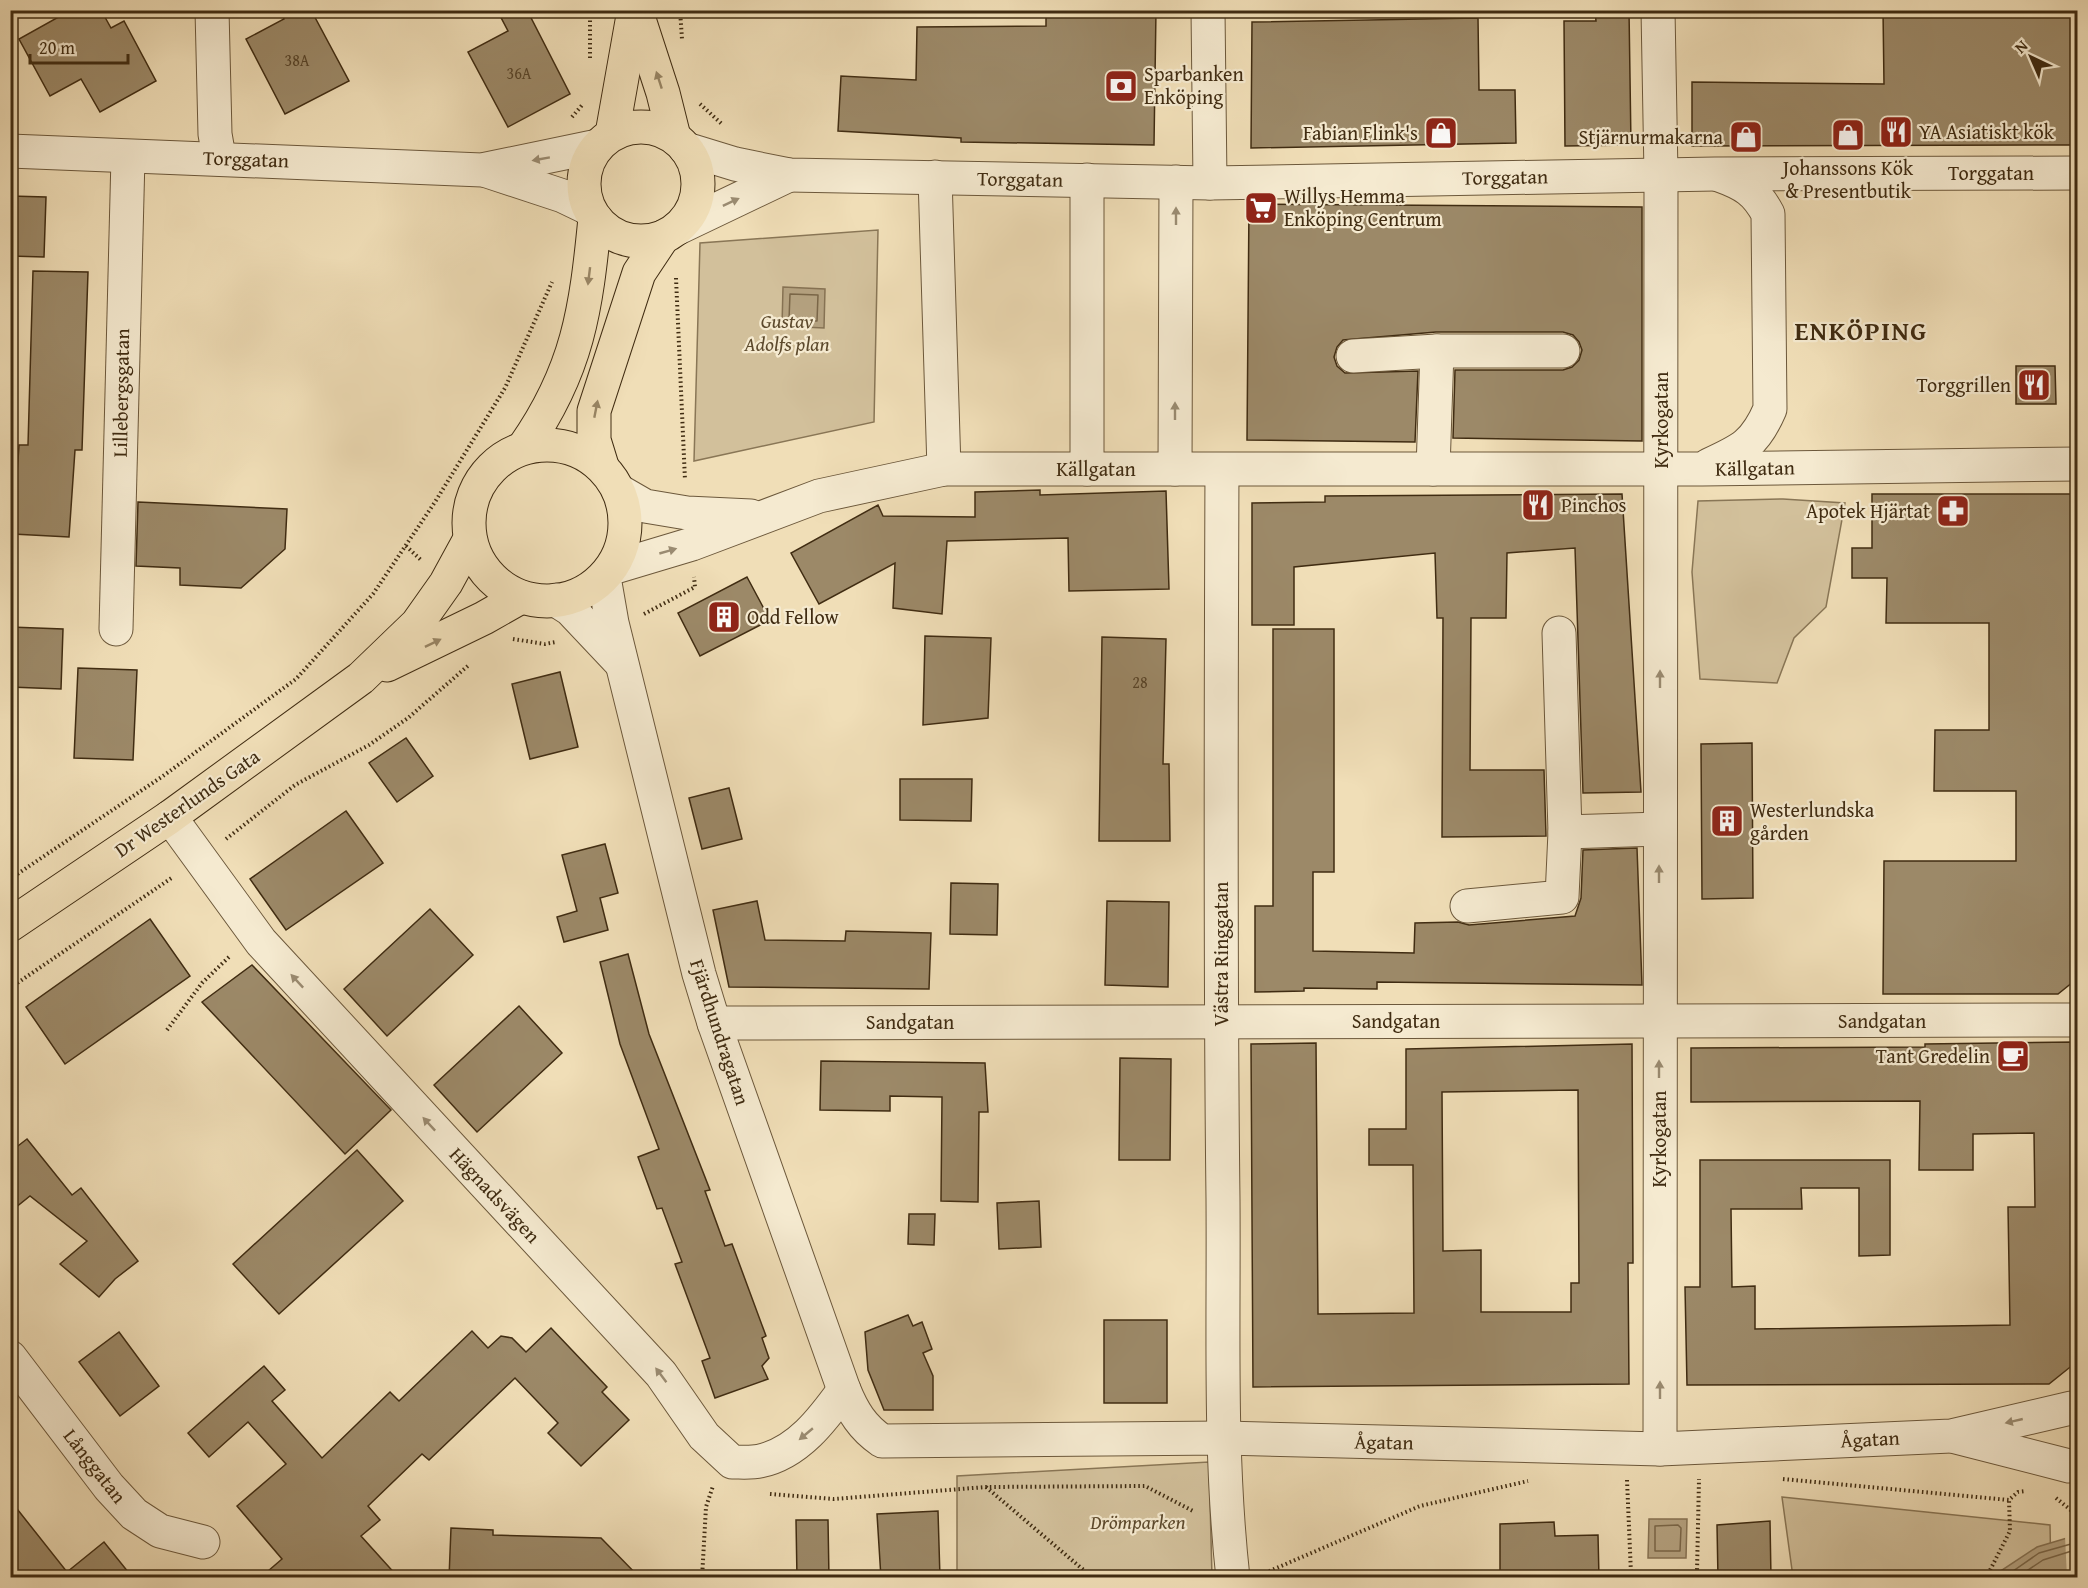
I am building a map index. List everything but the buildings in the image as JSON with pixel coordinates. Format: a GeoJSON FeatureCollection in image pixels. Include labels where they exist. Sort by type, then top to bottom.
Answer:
{"type":"FeatureCollection","features":[{"type":"Feature","properties":{"kind":"main road"},"geometry":{"type":"LineString","coordinates":[[605,140],[635,10]]}},
{"type":"Feature","properties":{"kind":"main road"},"geometry":{"type":"LineString","coordinates":[[608,572],[623,543],[625,517],[594,440],[594,411],[639,273],[670,232],[689,214],[696,199],[698,181],[695,164],[680,143],[635,10]]}},
{"type":"Feature","properties":{"kind":"main road"},"geometry":{"type":"LineString","coordinates":[[524,447],[548,412],[566,373],[583,318],[592,213],[584,176],[589,160],[605,140],[627,128],[643,126],[659,129],[680,143]]}},
{"type":"Feature","properties":{"kind":"main road"},"geometry":{"type":"LineString","coordinates":[[592,213],[614,234],[638,241],[670,232]]}},
{"type":"Feature","properties":{"kind":"main road","name":"Dr Westerlunds Gata"},"geometry":{"type":"LineString","coordinates":[[608,572],[590,588],[556,600],[539,601],[521,597],[498,584],[480,564],[470,539],[468,516],[474,494],[486,473],[503,457],[524,447],[552,444],[579,450],[610,478]]}},
{"type":"Feature","properties":{"kind":"main road","name":"Dr Westerlunds Gata"},"geometry":{"type":"LineString","coordinates":[[10,925],[170,817],[361,678],[417,624],[446,583],[470,539]]}},
{"type":"Feature","properties":{"kind":"main road","name":"Dr Westerlunds Gata"},"geometry":{"type":"LineString","coordinates":[[361,678],[484,618],[521,597]]}},
{"type":"Feature","properties":{"kind":"street"},"geometry":{"type":"LineString","coordinates":[[212,10],[214,134],[219,157]]}},
{"type":"Feature","properties":{"kind":"street"},"geometry":{"type":"LineString","coordinates":[[1208,10],[1210,183]]}},
{"type":"Feature","properties":{"kind":"street","name":"Kyrkogatan"},"geometry":{"type":"LineString","coordinates":[[1659,10],[1661,174],[1658,1022],[1660,1449]]}},
{"type":"Feature","properties":{"kind":"street","name":"Torggatan"},"geometry":{"type":"LineString","coordinates":[[482,170],[605,140]]}},
{"type":"Feature","properties":{"kind":"street","name":"Torggatan"},"geometry":{"type":"LineString","coordinates":[[680,143],[735,164],[789,175],[1210,183],[1661,174],[2078,172]]}},
{"type":"Feature","properties":{"kind":"street","name":"Torggatan"},"geometry":{"type":"LineString","coordinates":[[10,151],[128,157],[219,157],[482,170],[563,196],[592,213]]}},
{"type":"Feature","properties":{"kind":"street","name":"Lillebergsgatan"},"geometry":{"type":"LineString","coordinates":[[116,629],[128,157]]}},
{"type":"Feature","properties":{"kind":"street"},"geometry":{"type":"LineString","coordinates":[[1702,469],[1745,448],[1760,431],[1770,409],[1768,214],[1759,196],[1738,182],[1715,174]]}},
{"type":"Feature","properties":{"kind":"street","name":"Torggatan"},"geometry":{"type":"LineString","coordinates":[[670,232],[789,175]]}},
{"type":"Feature","properties":{"kind":"street"},"geometry":{"type":"LineString","coordinates":[[934,177],[944,469]]}},
{"type":"Feature","properties":{"kind":"street"},"geometry":{"type":"LineString","coordinates":[[1087,180],[1087,469]]}},
{"type":"Feature","properties":{"kind":"street"},"geometry":{"type":"LineString","coordinates":[[1174,469],[1176,182]]}},
{"type":"Feature","properties":{"kind":"street"},"geometry":{"type":"LineString","coordinates":[[1433,469],[1437,351]]}},
{"type":"Feature","properties":{"kind":"street"},"geometry":{"type":"LineString","coordinates":[[1353,356],[1437,351],[1563,351]]}},
{"type":"Feature","properties":{"kind":"street","name":"Källgatan"},"geometry":{"type":"LineString","coordinates":[[608,572],[689,529],[765,517],[819,496],[944,469],[1702,469],[2078,464]]}},
{"type":"Feature","properties":{"kind":"street","name":"Västra Ringgatan"},"geometry":{"type":"LineString","coordinates":[[1222,470],[1221,1021],[1225,1438],[1227,1529],[1233,1578]]}},
{"type":"Feature","properties":{"kind":"street","name":"Källgatan"},"geometry":{"type":"LineString","coordinates":[[610,478],[645,506],[689,529]]}},
{"type":"Feature","properties":{"kind":"street","name":"Fjärdhundragatan"},"geometry":{"type":"LineString","coordinates":[[608,572],[612,623],[699,974],[714,1023],[844,1390]]}},
{"type":"Feature","properties":{"kind":"street"},"geometry":{"type":"LineString","coordinates":[[556,600],[570,609],[624,665]]}},
{"type":"Feature","properties":{"kind":"street"},"geometry":{"type":"LineString","coordinates":[[1467,906],[1562,897],[1565,832],[1559,633]]}},
{"type":"Feature","properties":{"kind":"street","name":"Hägnadsvägen"},"geometry":{"type":"LineString","coordinates":[[170,817],[254,933],[661,1374],[728,1476]]}},
{"type":"Feature","properties":{"kind":"street"},"geometry":{"type":"LineString","coordinates":[[1565,832],[1660,829]]}},
{"type":"Feature","properties":{"kind":"street","name":"Sandgatan"},"geometry":{"type":"LineString","coordinates":[[714,1023],[2078,1020]]}},
{"type":"Feature","properties":{"kind":"street","name":"Långgatan"},"geometry":{"type":"LineString","coordinates":[[10,1357],[109,1486],[134,1514],[160,1531],[203,1542]]}},
{"type":"Feature","properties":{"kind":"street"},"geometry":{"type":"LineString","coordinates":[[728,1476],[793,1446],[819,1424],[844,1390]]}},
{"type":"Feature","properties":{"kind":"street","name":"Ågatan"},"geometry":{"type":"LineString","coordinates":[[844,1390],[854,1413],[867,1431],[882,1441],[1225,1438],[1660,1449],[1951,1436],[2074,1406]]}},
{"type":"Feature","properties":{"kind":"street","name":"Ågatan"},"geometry":{"type":"LineString","coordinates":[[2073,1471],[2062,1452],[2060,1437],[2063,1421],[2074,1406]]}},
{"type":"Feature","properties":{"kind":"street","name":"Ågatan"},"geometry":{"type":"LineString","coordinates":[[1951,1436],[2073,1471]]}},
{"type":"Feature","properties":{"kind":"path"},"geometry":{"type":"LineString","coordinates":[[680,10],[682,41]]}},
{"type":"Feature","properties":{"kind":"path"},"geometry":{"type":"LineString","coordinates":[[697,102],[730,134],[735,164]]}},
{"type":"Feature","properties":{"kind":"path"},"geometry":{"type":"LineString","coordinates":[[612,623],[642,615],[695,587],[689,529],[676,272]]}},
{"type":"Feature","properties":{"kind":"path"},"geometry":{"type":"LineString","coordinates":[[10,879],[163,776],[296,679],[373,594],[435,502],[505,388],[553,281]]}},
{"type":"Feature","properties":{"kind":"path"},"geometry":{"type":"LineString","coordinates":[[509,637],[519,642],[545,644],[564,640]]}},
{"type":"Feature","properties":{"kind":"path"},"geometry":{"type":"LineString","coordinates":[[10,988],[201,858],[295,785],[369,745],[408,718],[455,679],[476,658]]}},
{"type":"Feature","properties":{"kind":"path"},"geometry":{"type":"LineString","coordinates":[[167,1030],[202,983],[254,933]]}},
{"type":"Feature","properties":{"kind":"path"},"geometry":{"type":"LineString","coordinates":[[1627,1469],[1631,1574],[1669,1576],[1697,1572],[1699,1471]]}},
{"type":"Feature","properties":{"kind":"path"},"geometry":{"type":"LineString","coordinates":[[702,1578],[706,1507],[716,1480],[728,1476]]}},
{"type":"Feature","properties":{"kind":"path"},"geometry":{"type":"LineString","coordinates":[[712,1489],[728,1476]]}},
{"type":"Feature","properties":{"kind":"path"},"geometry":{"type":"LineString","coordinates":[[1771,1478],[2009,1500],[2018,1492],[2028,1491]]}},
{"type":"Feature","properties":{"kind":"path"},"geometry":{"type":"LineString","coordinates":[[1254,1578],[1420,1506],[1534,1479]]}},
{"type":"Feature","properties":{"kind":"path"},"geometry":{"type":"LineString","coordinates":[[768,1494],[834,1499],[986,1487],[1145,1486],[1227,1529]]}},
{"type":"Feature","properties":{"kind":"path"},"geometry":{"type":"LineString","coordinates":[[986,1487],[1093,1578]]}},
{"type":"Feature","properties":{"kind":"path"},"geometry":{"type":"LineString","coordinates":[[2052,1496],[2077,1516],[2078,1527]]}},
{"type":"Feature","properties":{"kind":"path"},"geometry":{"type":"LineString","coordinates":[[1986,1578],[2010,1531],[2009,1500]]}},
{"type":"Feature","properties":{"kind":"green space","name":"Gustav Adolfs plan"},"geometry":{"type":"Polygon","coordinates":[[[878,230],[874,422],[694,461],[700,243],[878,230]]]}},
{"type":"Feature","properties":{"kind":"green space"},"geometry":{"type":"Polygon","coordinates":[[[1783,499],[1845,503],[1826,607],[1794,638],[1777,683],[1700,679],[1692,572],[1698,501],[1783,499]]]}},
{"type":"Feature","properties":{"kind":"green space","name":"Drömparken"},"geometry":{"type":"Polygon","coordinates":[[[1209,1462],[1212,1577],[957,1577],[957,1476],[1209,1462]]]}},
{"type":"Feature","properties":{"kind":"green space"},"geometry":{"type":"Polygon","coordinates":[[[1782,1497],[2050,1525],[2051,1577],[1793,1577],[1782,1497]]]}},
{"type":"Feature","properties":{"kind":"water"},"geometry":{"type":"Polygon","coordinates":[[[783,287],[825,289],[824,328],[782,326],[783,287]]]}},
{"type":"Feature","properties":{"kind":"water"},"geometry":{"type":"Polygon","coordinates":[[[1649,1519],[1687,1519],[1686,1558],[1648,1558],[1649,1519]]]}},
{"type":"Feature","properties":{"kind":"water"},"geometry":{"type":"Polygon","coordinates":[[[2077,1535],[2077,1577],[1996,1578],[1999,1572],[2037,1547],[2077,1535]]]}},
{"type":"Feature","properties":{"kind":"pier"},"geometry":{"type":"Polygon","coordinates":[[[2078,1532],[2077,1577],[2067,1577],[2065,1536],[2078,1532]]]}},
{"type":"Feature","properties":{"kind":"place","name":"Sparbanken Enköping"},"geometry":{"type":"Point","coordinates":[1121,86]}},
{"type":"Feature","properties":{"kind":"place","name":"YA Asiatiskt kök"},"geometry":{"type":"Point","coordinates":[1896,132]}},
{"type":"Feature","properties":{"kind":"place","name":"Fabian Flink's"},"geometry":{"type":"Point","coordinates":[1441,133]}},
{"type":"Feature","properties":{"kind":"place","name":"Johanssons Kök & Presentbutik"},"geometry":{"type":"Point","coordinates":[1848,135]}},
{"type":"Feature","properties":{"kind":"place","name":"Stjärnurmakarna"},"geometry":{"type":"Point","coordinates":[1746,137]}},
{"type":"Feature","properties":{"kind":"place","name":"Willys Hemma Enköping Centrum"},"geometry":{"type":"Point","coordinates":[1261,208]}},
{"type":"Feature","properties":{"kind":"place","name":"Torggrillen"},"geometry":{"type":"Point","coordinates":[2034,385]}},
{"type":"Feature","properties":{"kind":"place","name":"Pinchos"},"geometry":{"type":"Point","coordinates":[1538,505]}},
{"type":"Feature","properties":{"kind":"place","name":"Apotek Hjärtat"},"geometry":{"type":"Point","coordinates":[1953,511]}},
{"type":"Feature","properties":{"kind":"place","name":"Odd Fellow"},"geometry":{"type":"Point","coordinates":[724,617]}},
{"type":"Feature","properties":{"kind":"place","name":"Westerlundska gården"},"geometry":{"type":"Point","coordinates":[1727,821]}},
{"type":"Feature","properties":{"kind":"place","name":"Tant Gredelin"},"geometry":{"type":"Point","coordinates":[2013,1056]}},
{"type":"Feature","properties":{"kind":"district","name":"ENKÖPING"},"geometry":{"type":"Point","coordinates":[1861,331]}}]}
